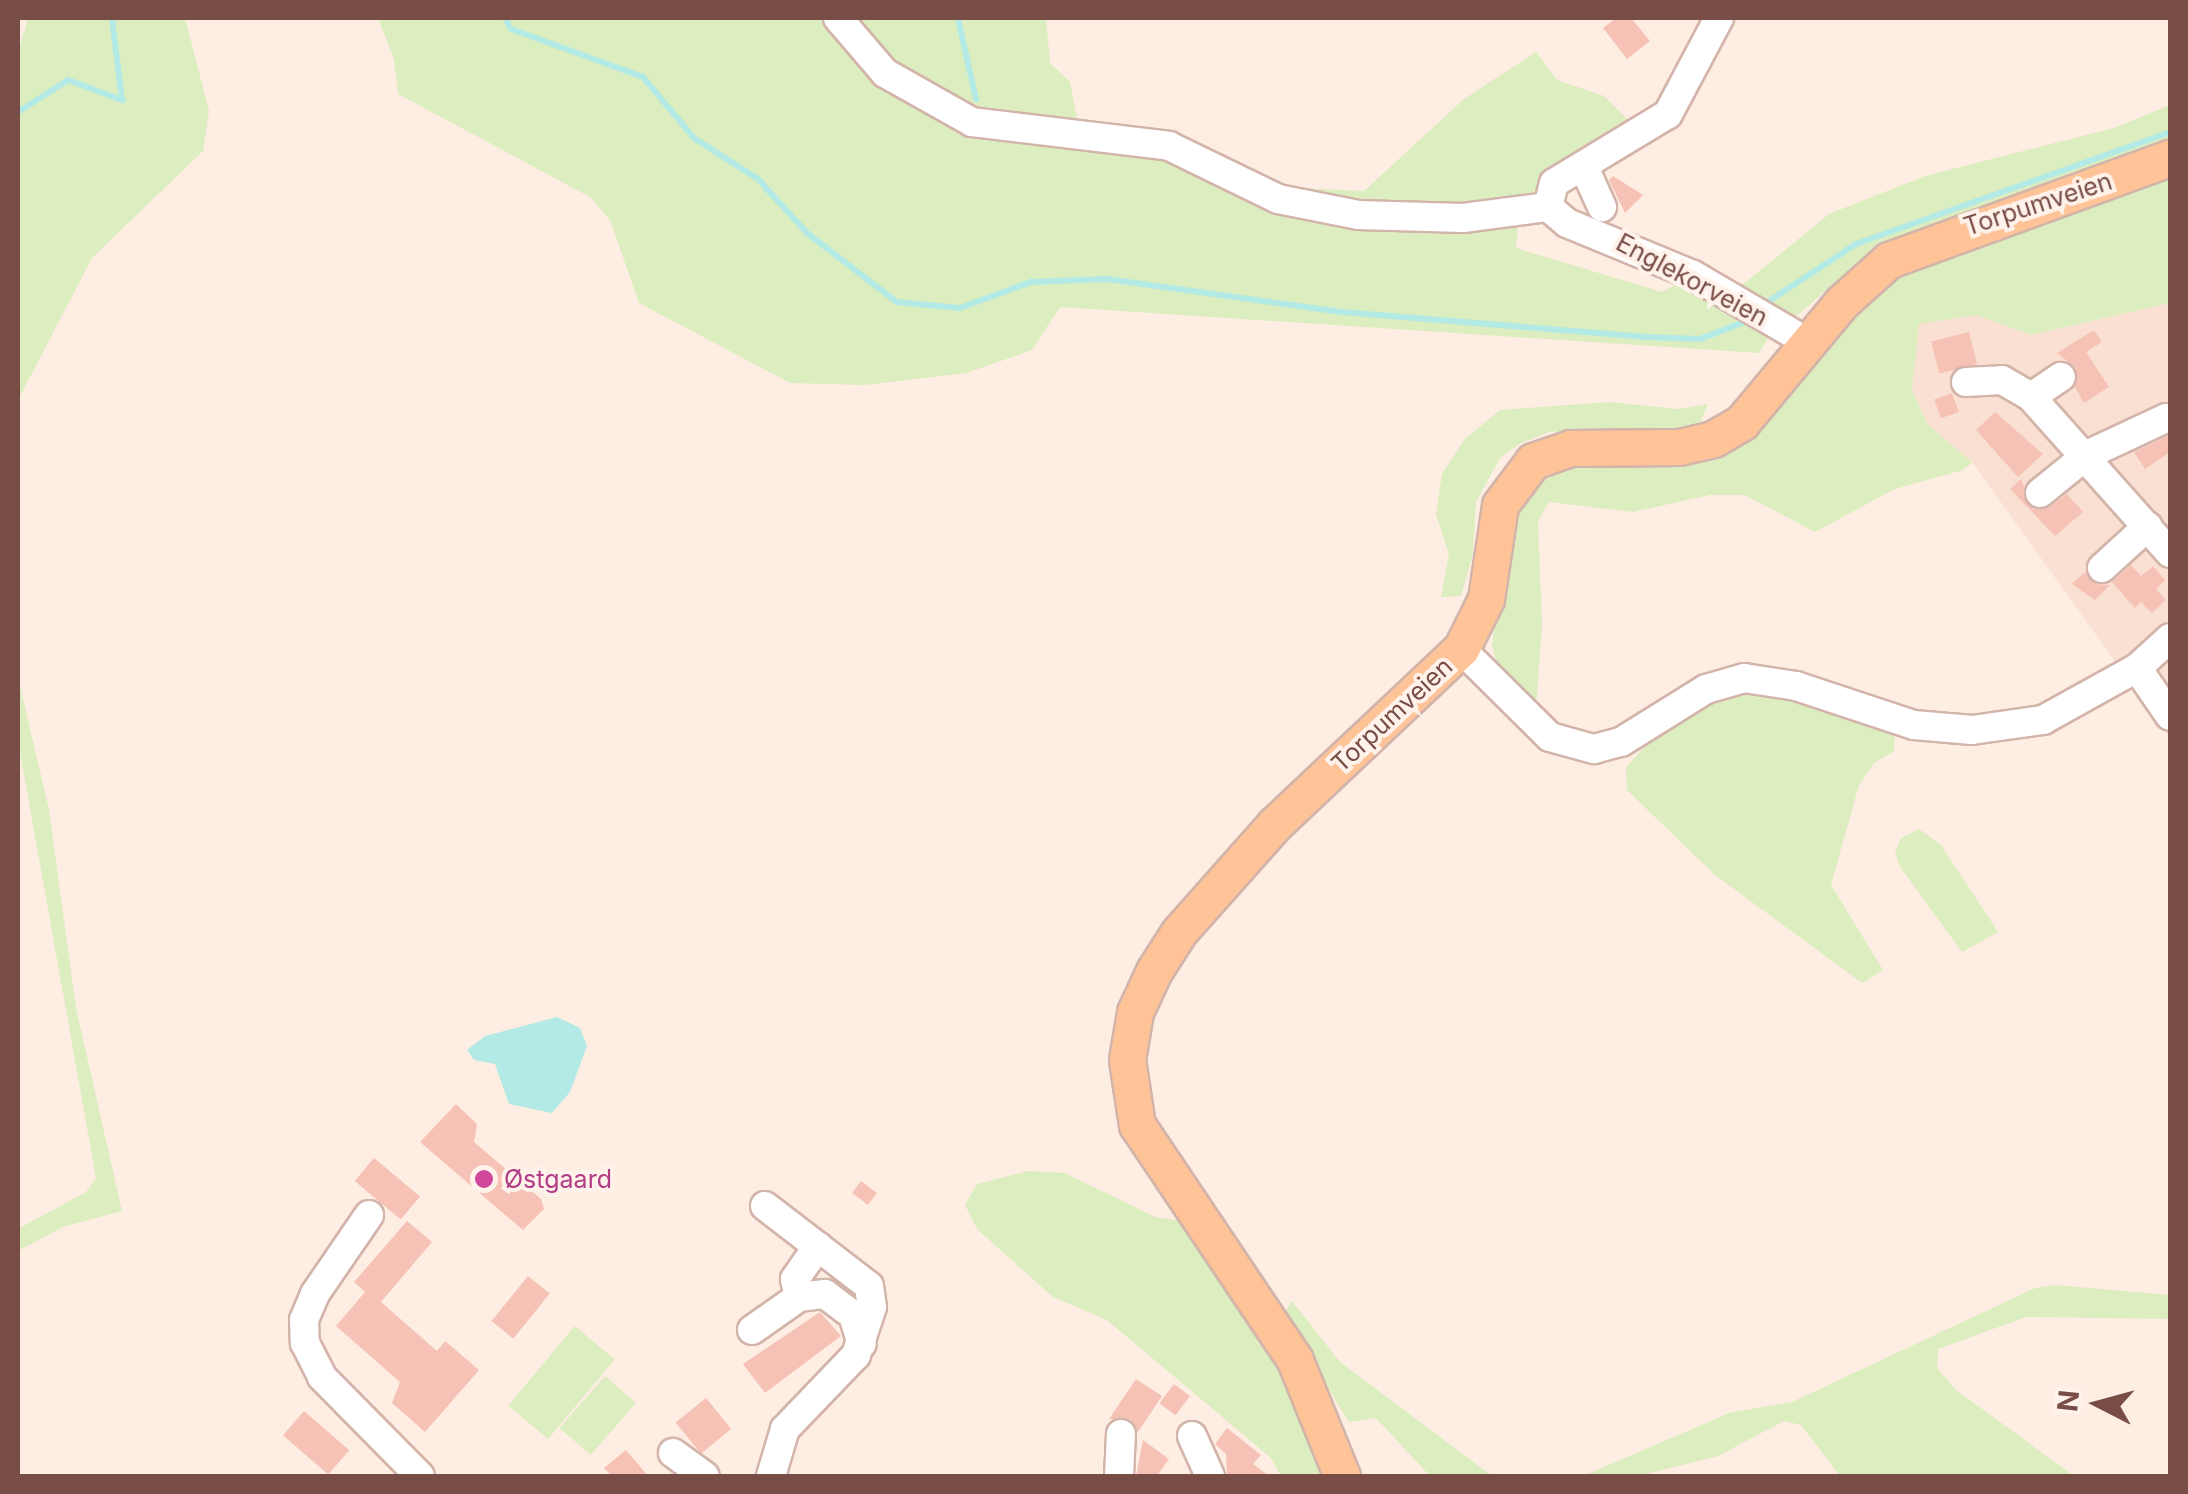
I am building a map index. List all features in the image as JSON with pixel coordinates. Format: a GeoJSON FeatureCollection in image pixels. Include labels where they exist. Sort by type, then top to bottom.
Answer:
{"type":"FeatureCollection","features":[{"type":"Feature","properties":{"kind":"main road","name":"Torpumveien"},"geometry":{"type":"LineString","coordinates":[[1342,1476],[1295,1360],[1142,1136],[1128,1091],[1130,1034],[1154,971],[1192,918],[1275,824],[1461,650],[1481,616],[1496,517],[1519,472],[1556,450],[1679,447],[1713,439],[1742,422],[1809,343],[1889,260],[2170,158]]}},
{"type":"Feature","properties":{"kind":"street"},"geometry":{"type":"LineString","coordinates":[[838,18],[885,73],[972,122],[1168,146],[1278,199],[1358,214],[1463,218],[1548,208],[1554,183],[1668,114],[1719,18]]}},
{"type":"Feature","properties":{"kind":"street"},"geometry":{"type":"LineString","coordinates":[[1584,167],[1602,207]]}},
{"type":"Feature","properties":{"kind":"street","name":"Englekorveien"},"geometry":{"type":"LineString","coordinates":[[1548,208],[1567,223],[1638,246],[1809,343]]}},
{"type":"Feature","properties":{"kind":"street"},"geometry":{"type":"LineString","coordinates":[[2031,397],[2061,377]]}},
{"type":"Feature","properties":{"kind":"street"},"geometry":{"type":"LineString","coordinates":[[1966,382],[2002,380],[2031,397],[2161,535],[2102,568]]}},
{"type":"Feature","properties":{"kind":"street"},"geometry":{"type":"LineString","coordinates":[[2040,492],[2087,455],[2166,418]]}},
{"type":"Feature","properties":{"kind":"street"},"geometry":{"type":"LineString","coordinates":[[1461,650],[1550,737],[1594,749],[1620,742],[1706,689],[1744,678],[1796,686],[1914,725],[1972,730],[2044,720],[2137,668],[2170,638]]}},
{"type":"Feature","properties":{"kind":"street"},"geometry":{"type":"LineString","coordinates":[[2137,668],[2170,716]]}},
{"type":"Feature","properties":{"kind":"street"},"geometry":{"type":"LineString","coordinates":[[765,1206],[868,1286],[872,1321],[862,1344],[784,1429],[770,1476]]}},
{"type":"Feature","properties":{"kind":"street"},"geometry":{"type":"LineString","coordinates":[[369,1216],[315,1294],[305,1342],[322,1377],[420,1476]]}},
{"type":"Feature","properties":{"kind":"street"},"geometry":{"type":"LineString","coordinates":[[799,1298],[795,1279],[818,1246]]}},
{"type":"Feature","properties":{"kind":"street"},"geometry":{"type":"LineString","coordinates":[[752,1330],[799,1298],[825,1294],[841,1301],[862,1344]]}},
{"type":"Feature","properties":{"kind":"street"},"geometry":{"type":"LineString","coordinates":[[1119,1476],[1121,1434]]}},
{"type":"Feature","properties":{"kind":"street"},"geometry":{"type":"LineString","coordinates":[[1192,1436],[1210,1476]]}},
{"type":"Feature","properties":{"kind":"street"},"geometry":{"type":"LineString","coordinates":[[673,1453],[705,1476]]}},
{"type":"Feature","properties":{"kind":"shaded area"},"geometry":{"type":"Polygon","coordinates":[[[2170,303],[2170,738],[1972,462],[1928,425],[1912,389],[1919,323],[1976,315],[2032,335],[2170,303]]]}},
{"type":"Feature","properties":{"kind":"green space"},"geometry":{"type":"Polygon","coordinates":[[[28,18],[185,18],[209,111],[203,151],[92,258],[18,400],[18,53],[28,18]]]}},
{"type":"Feature","properties":{"kind":"green space"},"geometry":{"type":"Polygon","coordinates":[[[378,18],[825,18],[889,91],[977,132],[1164,155],[1265,207],[1518,223],[1516,248],[1662,292],[1684,280],[1771,333],[1759,353],[1060,307],[1032,350],[966,373],[865,385],[790,383],[639,303],[610,220],[590,197],[398,94],[394,59],[378,18]]]}},
{"type":"Feature","properties":{"kind":"green space"},"geometry":{"type":"Polygon","coordinates":[[[855,18],[1046,18],[1050,63],[1070,82],[1078,123],[975,112],[903,71],[855,18]]]}},
{"type":"Feature","properties":{"kind":"green space"},"geometry":{"type":"Polygon","coordinates":[[[1536,52],[1557,80],[1604,96],[1632,124],[1529,195],[1511,203],[1410,209],[1299,188],[1364,191],[1464,99],[1536,52]]]}},
{"type":"Feature","properties":{"kind":"green space"},"geometry":{"type":"Polygon","coordinates":[[[2170,105],[2170,143],[1908,233],[1875,248],[1793,319],[1740,287],[1829,214],[1925,176],[2114,128],[2170,105]]]}},
{"type":"Feature","properties":{"kind":"green space"},"geometry":{"type":"Polygon","coordinates":[[[2170,173],[2170,303],[2031,335],[1976,315],[1919,324],[1912,390],[1928,425],[1972,462],[1963,470],[1895,489],[1815,532],[1745,495],[1710,495],[1633,512],[1549,502],[1538,521],[1542,625],[1536,706],[1498,669],[1492,645],[1510,507],[1559,461],[1693,460],[1891,275],[2170,173]]]}},
{"type":"Feature","properties":{"kind":"green space"},"geometry":{"type":"Polygon","coordinates":[[[1609,402],[1678,409],[1708,404],[1700,422],[1666,430],[1549,432],[1519,444],[1500,458],[1476,502],[1473,554],[1461,596],[1441,597],[1449,554],[1436,514],[1442,474],[1464,440],[1500,410],[1609,402]]]}},
{"type":"Feature","properties":{"kind":"green space"},"geometry":{"type":"Polygon","coordinates":[[[18,677],[49,810],[76,1008],[122,1211],[63,1227],[18,1251],[18,1229],[86,1192],[96,1178],[18,741],[18,677]]]}},
{"type":"Feature","properties":{"kind":"green space"},"geometry":{"type":"Polygon","coordinates":[[[1731,692],[1772,692],[1895,731],[1894,751],[1874,763],[1859,785],[1831,885],[1883,970],[1862,983],[1715,875],[1627,790],[1626,767],[1652,739],[1692,708],[1731,692]]]}},
{"type":"Feature","properties":{"kind":"green space"},"geometry":{"type":"Polygon","coordinates":[[[1919,829],[1941,845],[1998,932],[1962,952],[1900,867],[1895,852],[1901,838],[1919,829]]]}},
{"type":"Feature","properties":{"kind":"green space"},"geometry":{"type":"Polygon","coordinates":[[[1028,1171],[1065,1173],[1155,1217],[1182,1221],[1272,1346],[1327,1476],[1281,1476],[1271,1458],[1107,1320],[1053,1297],[977,1229],[965,1205],[977,1184],[1028,1171]]]}},
{"type":"Feature","properties":{"kind":"green space"},"geometry":{"type":"Polygon","coordinates":[[[2055,1285],[2170,1295],[2170,1319],[2026,1317],[1938,1349],[1937,1368],[1956,1390],[2074,1476],[1840,1476],[1801,1425],[1784,1421],[1718,1456],[1638,1476],[1583,1476],[1729,1413],[1792,1402],[2035,1288],[2055,1285]]]}},
{"type":"Feature","properties":{"kind":"green space"},"geometry":{"type":"Polygon","coordinates":[[[1292,1301],[1340,1362],[1492,1476],[1430,1476],[1376,1418],[1349,1422],[1283,1315],[1292,1301]]]}},
{"type":"Feature","properties":{"kind":"green space"},"geometry":{"type":"Polygon","coordinates":[[[575,1326],[615,1359],[548,1439],[508,1406],[575,1326]]]}},
{"type":"Feature","properties":{"kind":"green space"},"geometry":{"type":"Polygon","coordinates":[[[605,1376],[636,1403],[591,1455],[560,1428],[605,1376]]]}},
{"type":"Feature","properties":{"kind":"water"},"geometry":{"type":"Polygon","coordinates":[[[557,1017],[580,1028],[587,1046],[570,1092],[552,1113],[509,1104],[495,1064],[474,1060],[467,1050],[485,1036],[557,1017]]]}},
{"type":"Feature","properties":{"kind":"building"},"geometry":{"type":"Polygon","coordinates":[[[1616,18],[1631,18],[1650,41],[1627,59],[1603,28],[1616,18]]]}},
{"type":"Feature","properties":{"kind":"building"},"geometry":{"type":"Polygon","coordinates":[[[1613,176],[1643,195],[1625,213],[1609,180],[1613,176]]]}},
{"type":"Feature","properties":{"kind":"building"},"geometry":{"type":"Polygon","coordinates":[[[2094,330],[2102,342],[2086,352],[2109,387],[2084,403],[2075,387],[2076,368],[2057,353],[2094,330]]]}},
{"type":"Feature","properties":{"kind":"building"},"geometry":{"type":"Polygon","coordinates":[[[1969,332],[1977,364],[1939,373],[1931,341],[1969,332]]]}},
{"type":"Feature","properties":{"kind":"building"},"geometry":{"type":"Polygon","coordinates":[[[1952,393],[1959,412],[1941,418],[1934,399],[1952,393]]]}},
{"type":"Feature","properties":{"kind":"building"},"geometry":{"type":"Polygon","coordinates":[[[1995,412],[2043,454],[2018,477],[1976,430],[1995,412]]]}},
{"type":"Feature","properties":{"kind":"building"},"geometry":{"type":"Polygon","coordinates":[[[2170,435],[2170,452],[2145,469],[2134,452],[2170,435]]]}},
{"type":"Feature","properties":{"kind":"building"},"geometry":{"type":"Polygon","coordinates":[[[2021,479],[2033,509],[2050,507],[2067,494],[2083,512],[2055,536],[2010,489],[2021,479]]]}},
{"type":"Feature","properties":{"kind":"building"},"geometry":{"type":"Polygon","coordinates":[[[2131,565],[2141,576],[2153,566],[2165,580],[2156,589],[2166,600],[2152,613],[2141,602],[2135,608],[2112,582],[2131,565]]]}},
{"type":"Feature","properties":{"kind":"building"},"geometry":{"type":"Polygon","coordinates":[[[2085,572],[2096,584],[2110,585],[2095,600],[2072,584],[2085,572]]]}},
{"type":"Feature","properties":{"kind":"building"},"geometry":{"type":"Polygon","coordinates":[[[456,1104],[477,1124],[474,1142],[541,1199],[544,1209],[523,1230],[420,1142],[456,1104]]]}},
{"type":"Feature","properties":{"kind":"building"},"geometry":{"type":"Polygon","coordinates":[[[374,1158],[420,1197],[401,1220],[355,1181],[374,1158]]]}},
{"type":"Feature","properties":{"kind":"building"},"geometry":{"type":"Polygon","coordinates":[[[861,1181],[877,1193],[868,1205],[852,1193],[861,1181]]]}},
{"type":"Feature","properties":{"kind":"building"},"geometry":{"type":"Polygon","coordinates":[[[407,1221],[432,1242],[381,1302],[437,1351],[445,1341],[479,1370],[425,1432],[392,1403],[400,1382],[336,1326],[365,1292],[354,1282],[407,1221]]]}},
{"type":"Feature","properties":{"kind":"building"},"geometry":{"type":"Polygon","coordinates":[[[528,1276],[550,1294],[513,1339],[491,1321],[528,1276]]]}},
{"type":"Feature","properties":{"kind":"building"},"geometry":{"type":"Polygon","coordinates":[[[820,1312],[841,1336],[765,1393],[743,1364],[820,1312]]]}},
{"type":"Feature","properties":{"kind":"building"},"geometry":{"type":"Polygon","coordinates":[[[1136,1379],[1162,1396],[1138,1432],[1130,1419],[1109,1419],[1136,1379]]]}},
{"type":"Feature","properties":{"kind":"building"},"geometry":{"type":"Polygon","coordinates":[[[1174,1384],[1190,1396],[1176,1415],[1160,1403],[1174,1384]]]}},
{"type":"Feature","properties":{"kind":"building"},"geometry":{"type":"Polygon","coordinates":[[[706,1398],[731,1429],[701,1454],[676,1423],[706,1398]]]}},
{"type":"Feature","properties":{"kind":"building"},"geometry":{"type":"Polygon","coordinates":[[[304,1411],[349,1450],[328,1475],[283,1435],[304,1411]]]}},
{"type":"Feature","properties":{"kind":"building"},"geometry":{"type":"Polygon","coordinates":[[[1227,1428],[1261,1455],[1253,1464],[1269,1476],[1227,1476],[1226,1454],[1215,1444],[1227,1428]]]}},
{"type":"Feature","properties":{"kind":"building"},"geometry":{"type":"Polygon","coordinates":[[[1143,1440],[1169,1459],[1157,1476],[1136,1476],[1143,1440]]]}},
{"type":"Feature","properties":{"kind":"building"},"geometry":{"type":"Polygon","coordinates":[[[626,1450],[648,1476],[612,1476],[604,1468],[626,1450]]]}},
{"type":"Feature","properties":{"kind":"waterway"},"geometry":{"type":"LineString","coordinates":[[18,112],[68,80],[122,100],[112,18]]}},
{"type":"Feature","properties":{"kind":"waterway"},"geometry":{"type":"LineString","coordinates":[[505,18],[511,29],[643,77],[694,138],[758,179],[807,233],[897,302],[960,308],[1031,282],[1107,279],[1342,312],[1647,337],[1700,339],[1744,322]]}},
{"type":"Feature","properties":{"kind":"waterway"},"geometry":{"type":"LineString","coordinates":[[958,18],[976,99]]}},
{"type":"Feature","properties":{"kind":"waterway"},"geometry":{"type":"LineString","coordinates":[[1766,303],[1856,244],[2170,132]]}},
{"type":"Feature","properties":{"kind":"place","name":"Østgaard"},"geometry":{"type":"Point","coordinates":[484,1179]}}]}
